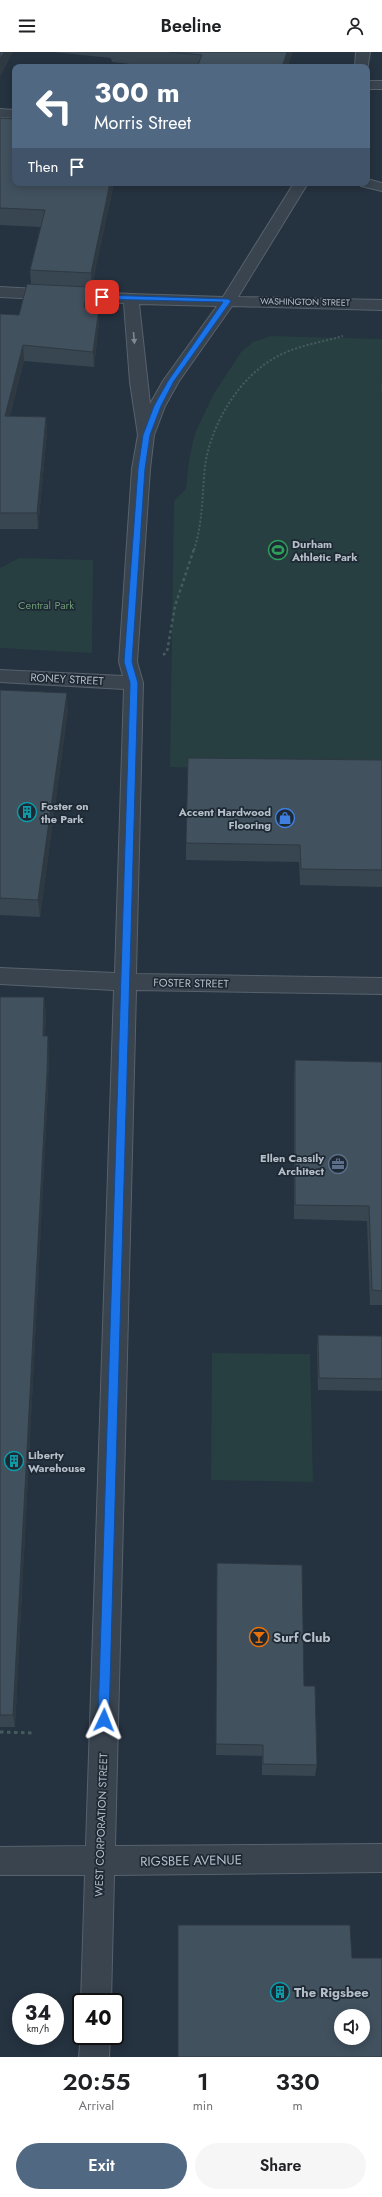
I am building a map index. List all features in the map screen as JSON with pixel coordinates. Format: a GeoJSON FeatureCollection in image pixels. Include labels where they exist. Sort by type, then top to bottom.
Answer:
{"type":"FeatureCollection","features":[{"type":"Feature","properties":{"kind":"street"},"geometry":{"type":"LineString","coordinates":[[362,64],[363,52]]}},
{"type":"Feature","properties":{"kind":"street"},"geometry":{"type":"LineString","coordinates":[[370,85],[382,85]]}},
{"type":"Feature","properties":{"kind":"street"},"geometry":{"type":"LineString","coordinates":[[0,113],[12,114]]}},
{"type":"Feature","properties":{"kind":"street"},"geometry":{"type":"LineString","coordinates":[[370,184],[382,187]]}},
{"type":"Feature","properties":{"kind":"street","name":"WEST CORPORATION STREET"},"geometry":{"type":"LineString","coordinates":[[96,1993],[134,683],[128,662],[141,469],[146,435],[158,406],[171,381],[228,301],[299,186]]}},
{"type":"Feature","properties":{"kind":"street","name":"WASHINGTON STREET"},"geometry":{"type":"LineString","coordinates":[[0,292],[131,299],[382,305]]}},
{"type":"Feature","properties":{"kind":"street"},"geometry":{"type":"LineString","coordinates":[[131,299],[138,382],[146,435]]}},
{"type":"Feature","properties":{"kind":"street","name":"RONEY STREET"},"geometry":{"type":"LineString","coordinates":[[0,676],[134,683]]}},
{"type":"Feature","properties":{"kind":"street","name":"FOSTER STREET"},"geometry":{"type":"LineString","coordinates":[[0,976],[126,982],[382,986]]}},
{"type":"Feature","properties":{"kind":"street","name":"RIGSBEE AVENUE"},"geometry":{"type":"LineString","coordinates":[[0,1861],[382,1858]]}},
{"type":"Feature","properties":{"kind":"street"},"geometry":{"type":"LineString","coordinates":[[94,2057],[95,2045]]}},
{"type":"Feature","properties":{"kind":"path"},"geometry":{"type":"LineString","coordinates":[[134,683],[167,652],[172,611],[200,531],[207,456],[217,424],[240,388],[265,364],[281,354],[346,335]]}},
{"type":"Feature","properties":{"kind":"path"},"geometry":{"type":"LineString","coordinates":[[0,1732],[34,1733]]}},
{"type":"Feature","properties":{"kind":"green space","name":"Durham Athletic Park"},"geometry":{"type":"Polygon","coordinates":[[[271,336],[382,339],[382,773],[170,767],[174,501],[186,489],[189,460],[195,433],[213,395],[241,352],[253,342],[271,336]]]}},
{"type":"Feature","properties":{"kind":"green space","name":"Central Park"},"geometry":{"type":"Polygon","coordinates":[[[19,558],[93,560],[92,653],[0,648],[0,568],[19,558]]]}},
{"type":"Feature","properties":{"kind":"green space"},"geometry":{"type":"Polygon","coordinates":[[[212,1353],[310,1354],[313,1482],[211,1480],[212,1353]]]}},
{"type":"Feature","properties":{"kind":"building"},"geometry":{"type":"Polygon","coordinates":[[[0,52],[4,52],[0,59],[0,52]]]}},
{"type":"Feature","properties":{"kind":"building"},"geometry":{"type":"Polygon","coordinates":[[[170,52],[287,52],[283,64],[198,64],[202,55],[170,52]]]}},
{"type":"Feature","properties":{"kind":"building"},"geometry":{"type":"Polygon","coordinates":[[[0,118],[12,119],[12,186],[109,186],[91,273],[30,270],[45,210],[0,208],[0,118]]]}},
{"type":"Feature","properties":{"kind":"building"},"geometry":{"type":"Polygon","coordinates":[[[27,284],[88,287],[84,307],[99,308],[93,352],[23,345],[5,416],[46,417],[37,513],[0,513],[0,314],[19,315],[27,284]]]}},
{"type":"Feature","properties":{"kind":"building","name":"Foster on the Park"},"geometry":{"type":"Polygon","coordinates":[[[0,690],[67,693],[38,900],[0,898],[0,690]]]}},
{"type":"Feature","properties":{"kind":"building","name":"Accent Hardwood Flooring"},"geometry":{"type":"Polygon","coordinates":[[[188,758],[382,760],[382,870],[301,869],[300,845],[186,843],[188,758]]]}},
{"type":"Feature","properties":{"kind":"building","name":"Liberty Warehouse"},"geometry":{"type":"Polygon","coordinates":[[[0,997],[44,997],[43,1036],[48,1036],[13,1715],[0,1715],[0,997]]]}},
{"type":"Feature","properties":{"kind":"building","name":"Ellen Cassily Architect"},"geometry":{"type":"Polygon","coordinates":[[[295,1060],[382,1062],[382,1291],[372,1290],[369,1206],[295,1205],[295,1060]]]}},
{"type":"Feature","properties":{"kind":"building"},"geometry":{"type":"Polygon","coordinates":[[[318,1335],[382,1336],[382,1379],[319,1378],[318,1335]]]}},
{"type":"Feature","properties":{"kind":"building","name":"Surf Club"},"geometry":{"type":"Polygon","coordinates":[[[217,1563],[302,1565],[304,1686],[315,1686],[317,1765],[263,1764],[263,1745],[216,1744],[217,1563]]]}},
{"type":"Feature","properties":{"kind":"building","name":"The Rigsbee"},"geometry":{"type":"Polygon","coordinates":[[[178,1925],[350,1925],[352,1958],[382,1958],[382,2057],[178,2057],[178,1925]]]}},
{"type":"Feature","properties":{"kind":"place","name":"Durham Athletic Park"},"geometry":{"type":"Point","coordinates":[278,550]}},
{"type":"Feature","properties":{"kind":"place","name":"Foster on the Park"},"geometry":{"type":"Point","coordinates":[27,812]}},
{"type":"Feature","properties":{"kind":"place","name":"Accent Hardwood Flooring"},"geometry":{"type":"Point","coordinates":[285,818]}},
{"type":"Feature","properties":{"kind":"place","name":"Ellen Cassily Architect"},"geometry":{"type":"Point","coordinates":[338,1164]}},
{"type":"Feature","properties":{"kind":"place","name":"Liberty Warehouse"},"geometry":{"type":"Point","coordinates":[14,1461]}},
{"type":"Feature","properties":{"kind":"place","name":"Surf Club"},"geometry":{"type":"Point","coordinates":[259,1637]}},
{"type":"Feature","properties":{"kind":"place","name":"The Rigsbee"},"geometry":{"type":"Point","coordinates":[280,1992]}},
{"type":"Feature","properties":{"kind":"route"},"geometry":{"type":"LineString","coordinates":[[102,297],[228,301],[171,381],[158,406],[146,435],[141,469],[128,662],[134,683],[104,1720]]}}]}
